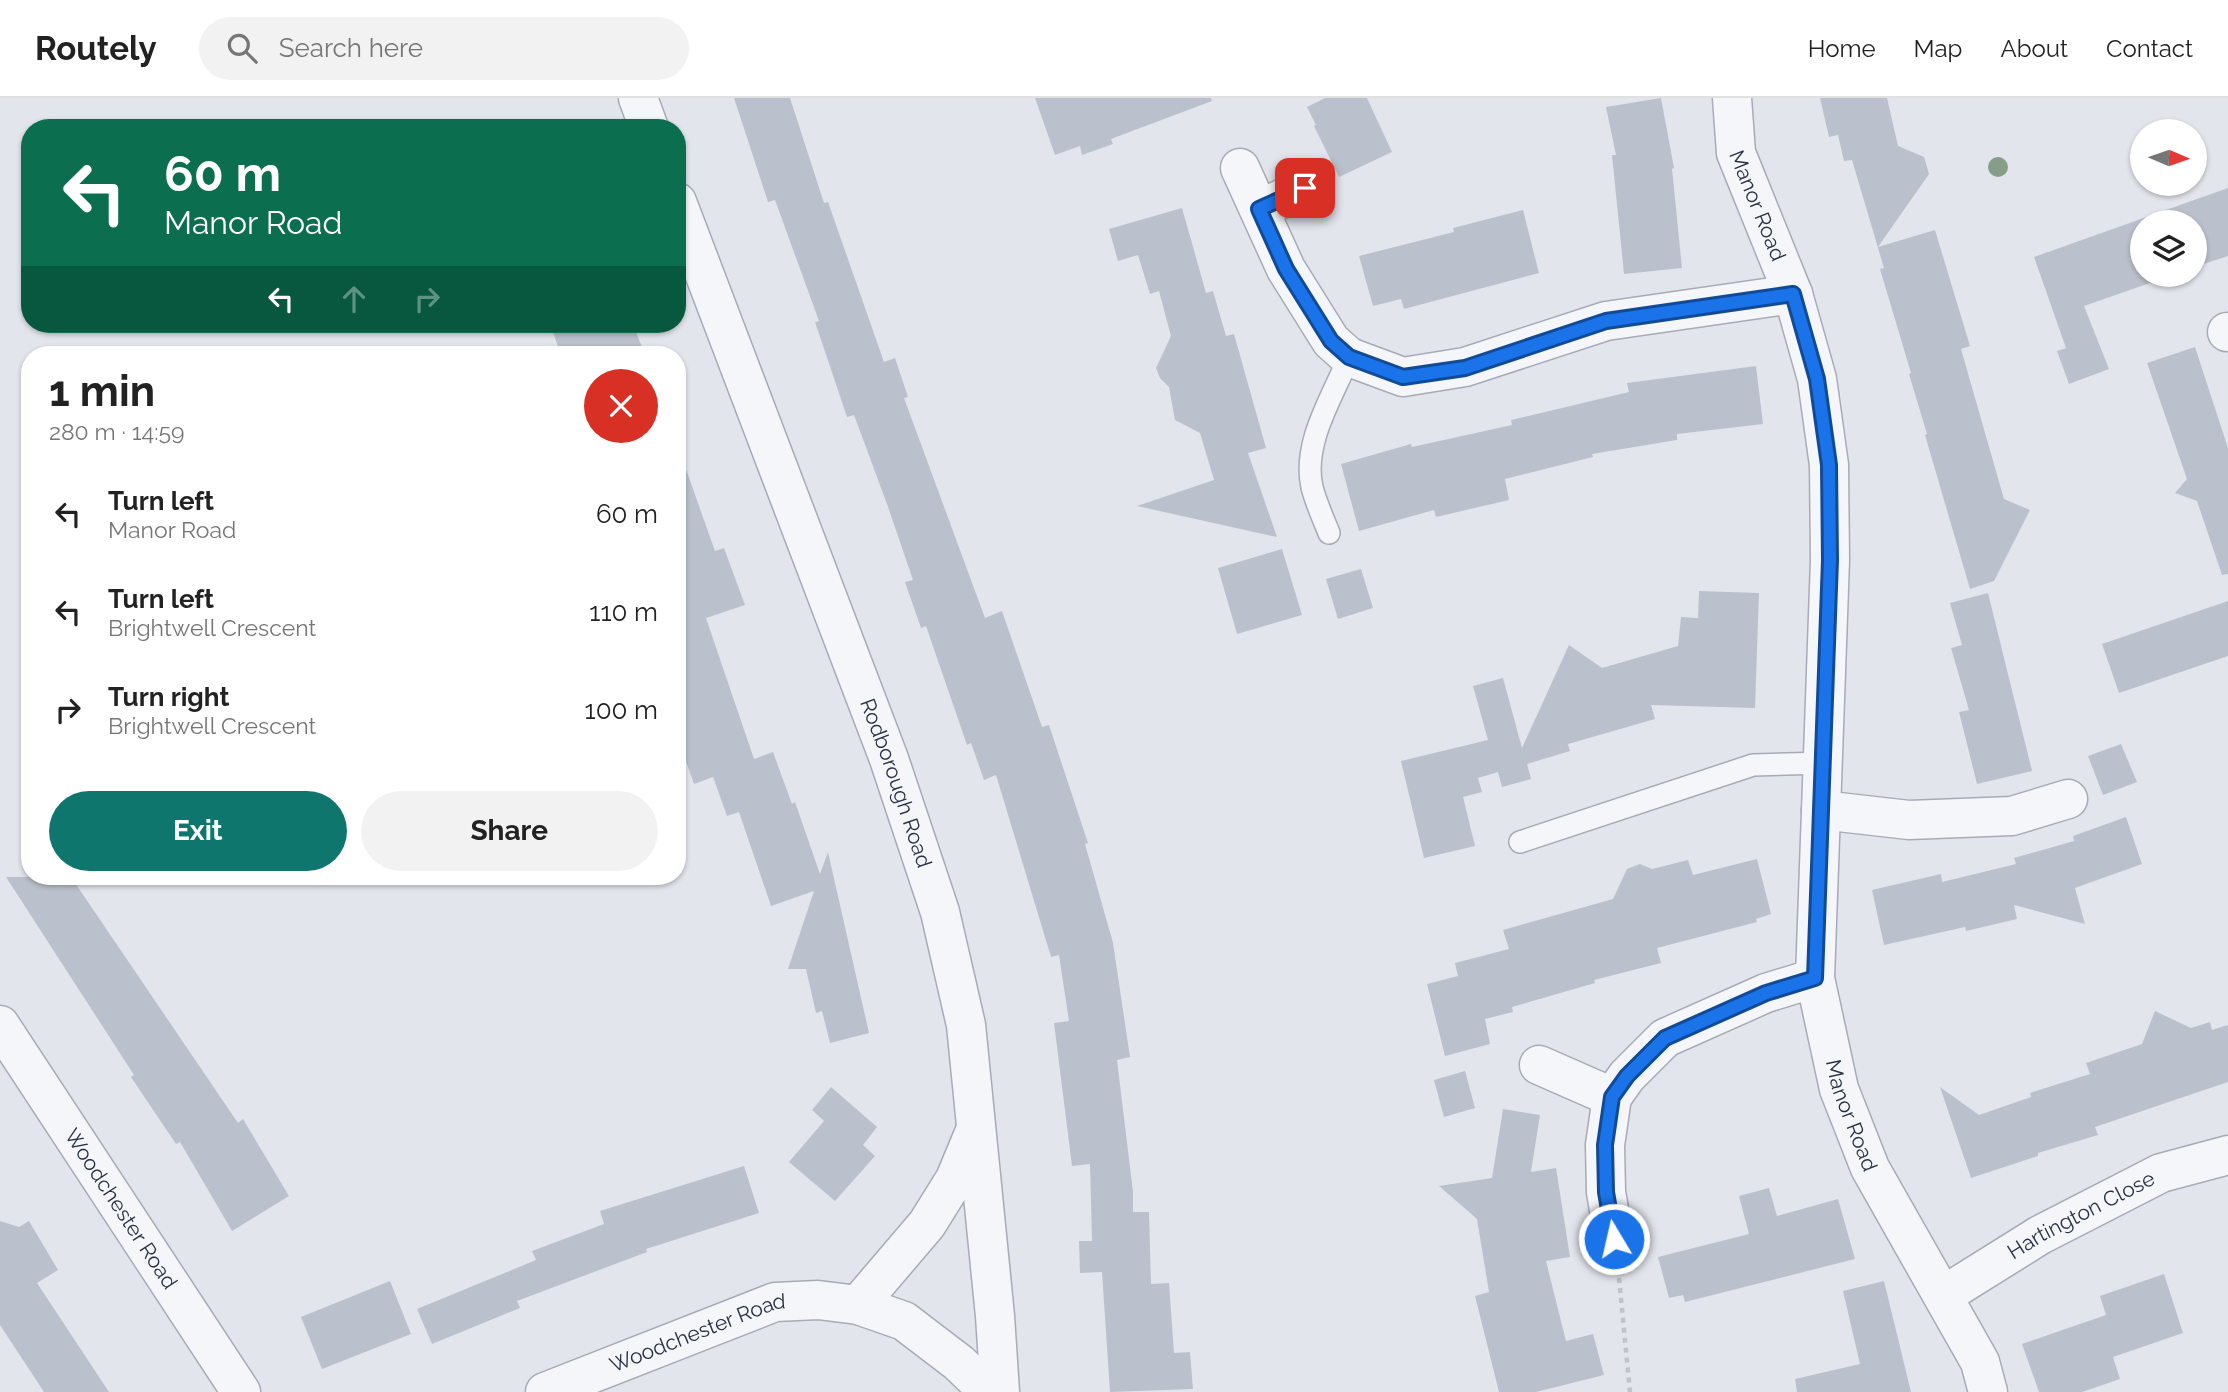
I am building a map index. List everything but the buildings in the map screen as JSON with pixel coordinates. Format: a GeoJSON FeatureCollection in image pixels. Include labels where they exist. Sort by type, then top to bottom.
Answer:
{"type":"FeatureCollection","features":[{"type":"Feature","properties":{"kind":"street"},"geometry":{"type":"LineString","coordinates":[[638,98],[646,119]]}},
{"type":"Feature","properties":{"kind":"street","name":"Manor Road"},"geometry":{"type":"LineString","coordinates":[[1732,98],[1736,153],[1793,294],[1817,379],[1829,465],[1830,560],[1815,978],[1839,1089],[1870,1168],[1980,1362],[1988,1392]]}},
{"type":"Feature","properties":{"kind":"street"},"geometry":{"type":"LineString","coordinates":[[1240,168],[1286,269],[1331,341],[1349,357],[1403,377],[1465,368],[1606,321],[1793,294]]}},
{"type":"Feature","properties":{"kind":"street"},"geometry":{"type":"LineString","coordinates":[[1259,209],[1305,188]]}},
{"type":"Feature","properties":{"kind":"street","name":"Rodborough Road"},"geometry":{"type":"LineString","coordinates":[[686,226],[889,759],[940,912],[966,1025],[1000,1392]]}},
{"type":"Feature","properties":{"kind":"street"},"geometry":{"type":"LineString","coordinates":[[1821,810],[1909,820],[2012,816],[2068,799]]}},
{"type":"Feature","properties":{"kind":"street"},"geometry":{"type":"LineString","coordinates":[[1614,1239],[1606,1180],[1605,1145],[1612,1097],[1627,1076],[1665,1038],[1766,993],[1815,978]]}},
{"type":"Feature","properties":{"kind":"street","name":"Woodchester Road"},"geometry":{"type":"LineString","coordinates":[[0,1025],[241,1392]]}},
{"type":"Feature","properties":{"kind":"street"},"geometry":{"type":"LineString","coordinates":[[1539,1065],[1612,1097]]}},
{"type":"Feature","properties":{"kind":"street"},"geometry":{"type":"LineString","coordinates":[[858,1305],[927,1224],[955,1179],[977,1128]]}},
{"type":"Feature","properties":{"kind":"street","name":"Hartington Close"},"geometry":{"type":"LineString","coordinates":[[1944,1295],[2040,1235],[2161,1173],[2228,1155]]}},
{"type":"Feature","properties":{"kind":"street","name":"Woodchester Road"},"geometry":{"type":"LineString","coordinates":[[545,1392],[775,1303],[818,1300],[858,1305],[904,1321],[958,1363],[989,1392]]}},
{"type":"Feature","properties":{"kind":"lane"},"geometry":{"type":"LineString","coordinates":[[1329,533],[1311,484],[1311,461],[1319,426],[1349,357]]}},
{"type":"Feature","properties":{"kind":"lane"},"geometry":{"type":"LineString","coordinates":[[1521,842],[1753,765],[1823,762]]}},
{"type":"Feature","properties":{"kind":"path"},"geometry":{"type":"LineString","coordinates":[[1614,1239],[1630,1392]]}},
{"type":"Feature","properties":{"kind":"route"},"geometry":{"type":"LineString","coordinates":[[1305,188],[1259,209],[1286,269],[1339,350],[1365,364],[1403,377],[1465,368],[1606,321],[1793,294],[1817,379],[1829,465],[1830,560],[1815,978],[1766,993],[1665,1038],[1627,1076],[1612,1097],[1605,1145],[1606,1192],[1614,1239]]}}]}
